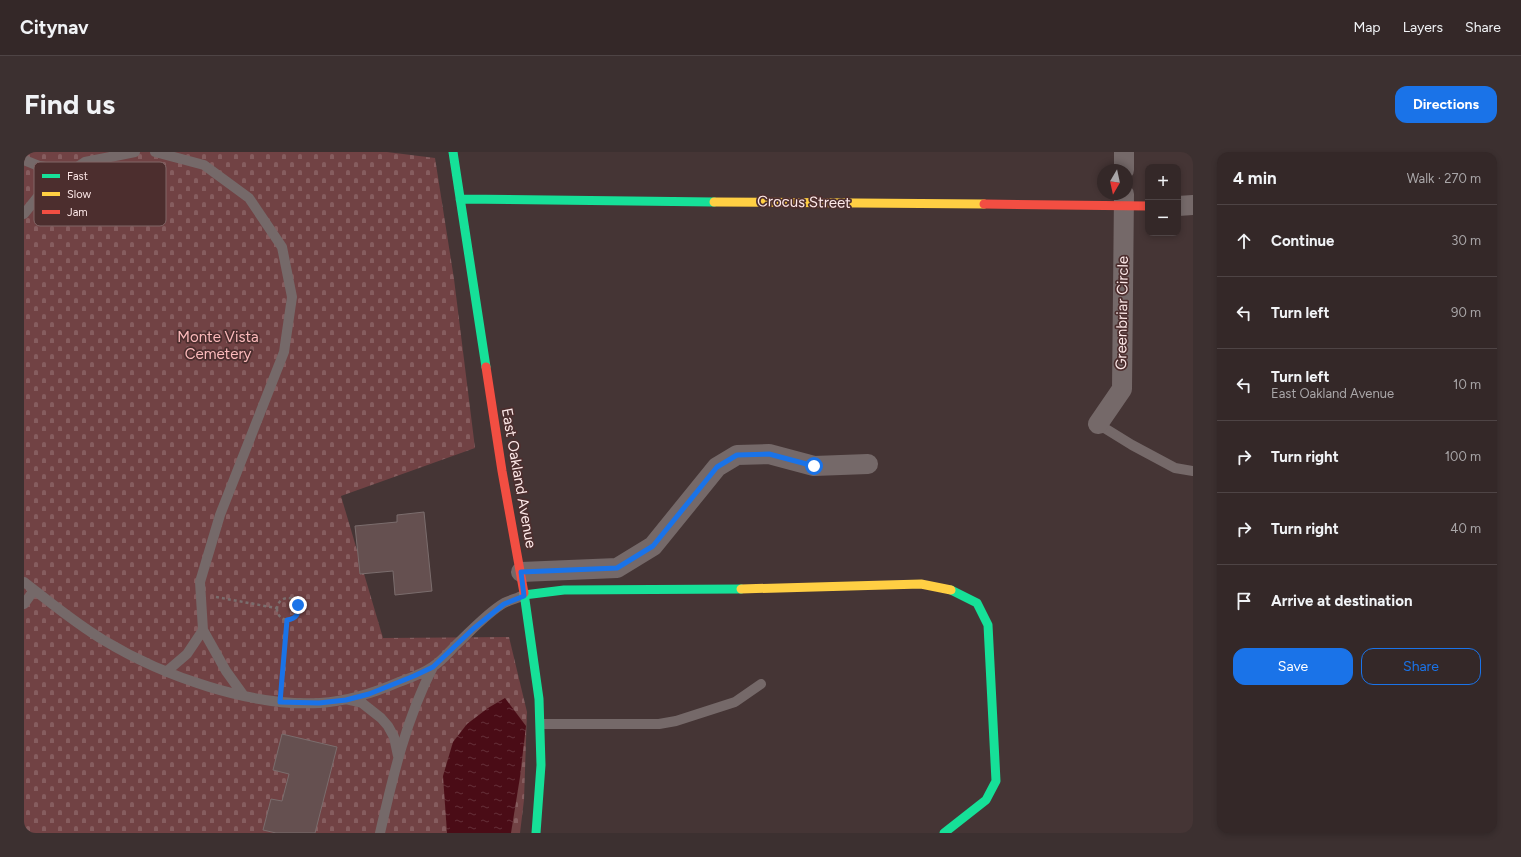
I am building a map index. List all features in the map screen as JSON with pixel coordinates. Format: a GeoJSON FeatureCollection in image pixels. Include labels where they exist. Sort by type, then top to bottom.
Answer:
{"type":"FeatureCollection","features":[{"type":"Feature","properties":{"kind":"street","name":"East Oakland Avenue"},"geometry":{"type":"LineString","coordinates":[[453,152],[502,471],[521,572],[539,699],[541,724],[541,765],[536,833]]}},
{"type":"Feature","properties":{"kind":"street"},"geometry":{"type":"LineString","coordinates":[[1124,152],[1124,164]]}},
{"type":"Feature","properties":{"kind":"street","name":"Crocus Street"},"geometry":{"type":"LineString","coordinates":[[460,199],[1097,200]]}},
{"type":"Feature","properties":{"kind":"street","name":"Crocus Street"},"geometry":{"type":"LineString","coordinates":[[1124,200],[1145,205]]}},
{"type":"Feature","properties":{"kind":"street","name":"Greenbriar Circle"},"geometry":{"type":"LineString","coordinates":[[1098,424],[1122,389],[1124,200]]}},
{"type":"Feature","properties":{"kind":"street"},"geometry":{"type":"LineString","coordinates":[[1181,206],[1193,206]]}},
{"type":"Feature","properties":{"kind":"street"},"geometry":{"type":"LineString","coordinates":[[521,572],[617,568],[653,546],[717,467],[737,455],[769,454],[814,466],[868,464]]}},
{"type":"Feature","properties":{"kind":"street"},"geometry":{"type":"LineString","coordinates":[[524,596],[564,590],[738,589],[921,584],[950,589],[977,602],[988,625],[996,781],[986,800],[944,833]]}},
{"type":"Feature","properties":{"kind":"lane"},"geometry":{"type":"LineString","coordinates":[[85,162],[136,152]]}},
{"type":"Feature","properties":{"kind":"lane"},"geometry":{"type":"LineString","coordinates":[[155,152],[204,165],[249,198],[282,247],[292,297],[284,352],[220,515],[200,582],[203,630],[226,671],[244,696]]}},
{"type":"Feature","properties":{"kind":"lane"},"geometry":{"type":"LineString","coordinates":[[24,160],[34,164]]}},
{"type":"Feature","properties":{"kind":"lane"},"geometry":{"type":"LineString","coordinates":[[24,214],[34,202]]}},
{"type":"Feature","properties":{"kind":"lane"},"geometry":{"type":"LineString","coordinates":[[1098,424],[1132,445],[1175,468],[1193,471]]}},
{"type":"Feature","properties":{"kind":"lane"},"geometry":{"type":"LineString","coordinates":[[24,582],[74,621],[138,660],[166,672],[244,696],[280,702],[319,703],[346,700],[390,686],[433,667],[488,616],[504,604],[524,596]]}},
{"type":"Feature","properties":{"kind":"lane"},"geometry":{"type":"LineString","coordinates":[[24,604],[34,590]]}},
{"type":"Feature","properties":{"kind":"lane"},"geometry":{"type":"LineString","coordinates":[[166,672],[187,654],[203,630]]}},
{"type":"Feature","properties":{"kind":"lane"},"geometry":{"type":"LineString","coordinates":[[380,833],[404,737],[415,706],[433,667]]}},
{"type":"Feature","properties":{"kind":"lane"},"geometry":{"type":"LineString","coordinates":[[541,724],[659,724],[676,721],[735,702],[760,684]]}},
{"type":"Feature","properties":{"kind":"lane"},"geometry":{"type":"LineString","coordinates":[[346,700],[362,703],[381,718],[388,726],[394,737],[398,758]]}},
{"type":"Feature","properties":{"kind":"path"},"geometry":{"type":"LineString","coordinates":[[200,595],[276,608]]}},
{"type":"Feature","properties":{"kind":"path"},"geometry":{"type":"LineString","coordinates":[[286,598],[293,599],[299,608],[297,616],[291,620],[284,620],[278,615],[276,608],[280,601],[286,598]]}},
{"type":"Feature","properties":{"kind":"path"},"geometry":{"type":"LineString","coordinates":[[280,702],[287,620]]}},
{"type":"Feature","properties":{"kind":"green space","name":"Monte Vista Cemetery"},"geometry":{"type":"Polygon","coordinates":[[[24,152],[387,152],[435,158],[454,279],[475,448],[341,496],[383,638],[509,637],[527,712],[524,800],[520,833],[24,833],[24,152]]]}},
{"type":"Feature","properties":{"kind":"water"},"geometry":{"type":"Polygon","coordinates":[[[505,698],[526,726],[511,833],[447,833],[443,776],[453,742],[467,724],[488,708],[505,698]]]}},
{"type":"Feature","properties":{"kind":"building"},"geometry":{"type":"Polygon","coordinates":[[[424,512],[432,591],[395,595],[393,571],[360,574],[355,526],[397,522],[397,515],[424,512]]]}},
{"type":"Feature","properties":{"kind":"building"},"geometry":{"type":"Polygon","coordinates":[[[282,734],[337,747],[315,833],[276,833],[263,830],[271,799],[282,801],[289,774],[273,770],[282,734]]]}},
{"type":"Feature","properties":{"kind":"traffic: fast"},"geometry":{"type":"LineString","coordinates":[[453,152],[486,367]]}},
{"type":"Feature","properties":{"kind":"traffic: fast"},"geometry":{"type":"LineString","coordinates":[[460,199],[714,202]]}},
{"type":"Feature","properties":{"kind":"traffic: fast"},"geometry":{"type":"LineString","coordinates":[[524,595],[564,590],[741,589]]}},
{"type":"Feature","properties":{"kind":"traffic: fast"},"geometry":{"type":"LineString","coordinates":[[944,833],[986,800],[996,781],[988,625],[977,603],[951,590]]}},
{"type":"Feature","properties":{"kind":"traffic: fast"},"geometry":{"type":"LineString","coordinates":[[524,593],[539,699],[541,765],[536,833]]}},
{"type":"Feature","properties":{"kind":"traffic: slow"},"geometry":{"type":"LineString","coordinates":[[714,202],[984,204]]}},
{"type":"Feature","properties":{"kind":"traffic: slow"},"geometry":{"type":"LineString","coordinates":[[741,589],[921,584],[951,590]]}},
{"type":"Feature","properties":{"kind":"traffic: jam"},"geometry":{"type":"LineString","coordinates":[[984,204],[1145,206]]}},
{"type":"Feature","properties":{"kind":"traffic: jam"},"geometry":{"type":"LineString","coordinates":[[486,367],[502,471],[524,593]]}},
{"type":"Feature","properties":{"kind":"route"},"geometry":{"type":"LineString","coordinates":[[298,605],[299,608],[297,616],[291,620],[287,620],[280,702],[331,702],[369,694],[433,667],[488,616],[504,604],[524,596],[521,572],[617,568],[653,546],[717,467],[737,455],[769,454],[814,466]]}}]}
